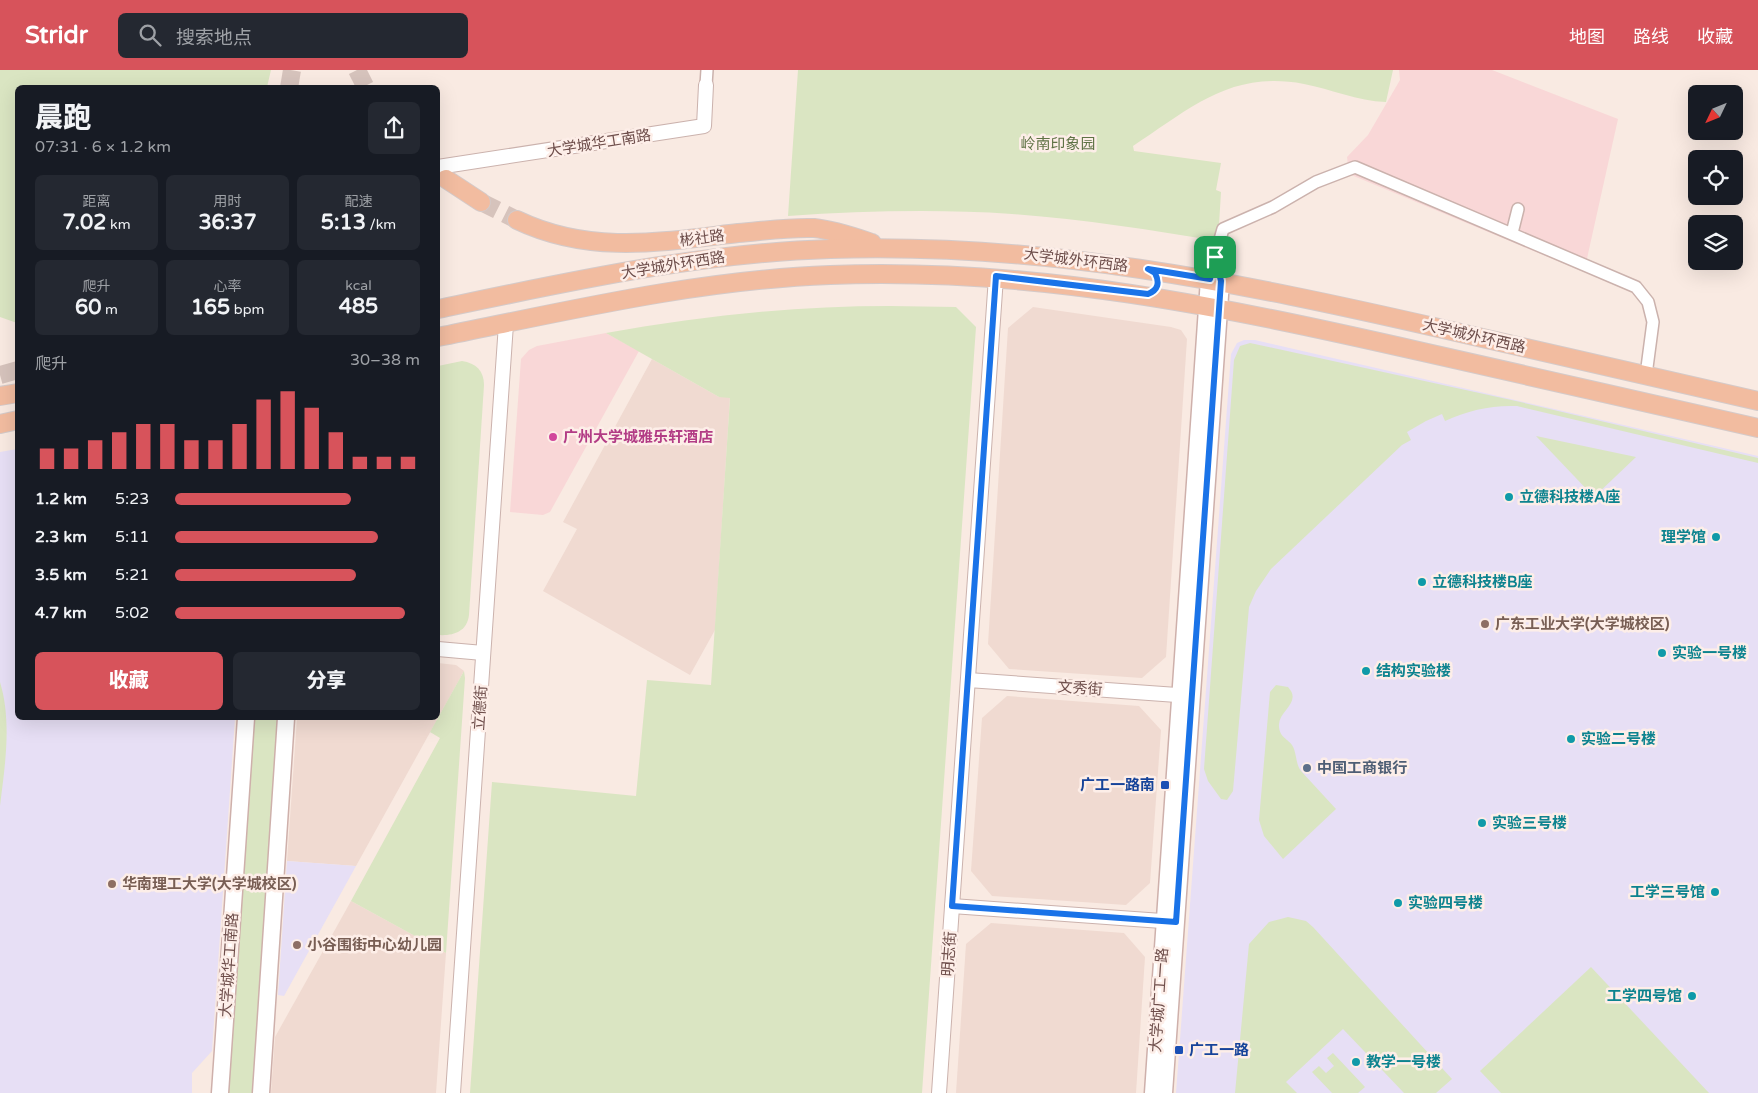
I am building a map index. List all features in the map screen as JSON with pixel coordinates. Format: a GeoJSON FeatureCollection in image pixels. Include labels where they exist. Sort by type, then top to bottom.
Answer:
{"type":"FeatureCollection","features":[{"type":"Feature","properties":{"kind":"main road"},"geometry":{"type":"LineString","coordinates":[[442,173],[481,202]]}},
{"type":"Feature","properties":{"kind":"main road","name":"彬社路"},"geometry":{"type":"LineString","coordinates":[[517,220],[566,237],[618,244],[646,244],[771,230],[812,228],[839,233],[887,248]]}},
{"type":"Feature","properties":{"kind":"main road","name":"大学城外环西路"},"geometry":{"type":"LineString","coordinates":[[440,309],[504,295],[710,258],[827,249],[887,248],[1018,253],[1148,269],[1215,280],[1388,316],[1758,401]]}},
{"type":"Feature","properties":{"kind":"main road"},"geometry":{"type":"LineString","coordinates":[[1143,295],[1152,293],[1157,286],[1155,273],[1148,269]]}},
{"type":"Feature","properties":{"kind":"main road","name":"大学城外环西路"},"geometry":{"type":"LineString","coordinates":[[440,338],[670,291],[757,280],[855,274],[996,276],[1213,306],[1758,428]]}},
{"type":"Feature","properties":{"kind":"main road","name":"大学城广工一路"},"geometry":{"type":"LineString","coordinates":[[1164,1093],[1171,922],[1215,280]]}},
{"type":"Feature","properties":{"kind":"main road"},"geometry":{"type":"LineString","coordinates":[[0,396],[15,394]]}},
{"type":"Feature","properties":{"kind":"main road"},"geometry":{"type":"LineString","coordinates":[[0,424],[15,421]]}},
{"type":"Feature","properties":{"kind":"main road","name":"大学城华工南路"},"geometry":{"type":"LineString","coordinates":[[220,1093],[246,720]]}},
{"type":"Feature","properties":{"kind":"main road"},"geometry":{"type":"LineString","coordinates":[[261,1093],[286,720]]}},
{"type":"Feature","properties":{"kind":"main road","name":"大学城广工一路"},"geometry":{"type":"LineString","coordinates":[[1153,1093],[1171,922]]}},
{"type":"Feature","properties":{"kind":"street","name":"大学城华工南路"},"geometry":{"type":"LineString","coordinates":[[442,173],[704,126],[707,70]]}},
{"type":"Feature","properties":{"kind":"street"},"geometry":{"type":"LineString","coordinates":[[1215,280],[1215,257],[1223,229],[1273,207],[1316,182],[1355,167],[1636,287],[1648,302],[1653,322],[1646,375]]}},
{"type":"Feature","properties":{"kind":"street"},"geometry":{"type":"LineString","coordinates":[[1512,233],[1518,209]]}},
{"type":"Feature","properties":{"kind":"street","name":"明志街"},"geometry":{"type":"LineString","coordinates":[[939,1093],[996,276]]}},
{"type":"Feature","properties":{"kind":"street","name":"立德街"},"geometry":{"type":"LineString","coordinates":[[453,1093],[506,324]]}},
{"type":"Feature","properties":{"kind":"street"},"geometry":{"type":"LineString","coordinates":[[440,649],[483,653]]}},
{"type":"Feature","properties":{"kind":"street","name":"文秀街"},"geometry":{"type":"LineString","coordinates":[[968,680],[1186,695]]}},
{"type":"Feature","properties":{"kind":"street"},"geometry":{"type":"LineString","coordinates":[[952,906],[1171,922]]}},
{"type":"Feature","properties":{"kind":"shaded area"},"geometry":{"type":"Polygon","coordinates":[[[1399,70],[1492,70],[1618,119],[1584,272],[1349,174],[1347,157],[1368,135],[1400,80],[1399,70]]]}},
{"type":"Feature","properties":{"kind":"shaded area"},"geometry":{"type":"Polygon","coordinates":[[[1033,307],[1171,327],[1181,330],[1187,339],[1166,657],[1142,678],[1009,669],[988,644],[1008,328],[1033,307]]]}},
{"type":"Feature","properties":{"kind":"shaded area","name":"广州大学城雅乐轩酒店"},"geometry":{"type":"Polygon","coordinates":[[[606,333],[639,351],[550,512],[543,515],[510,512],[521,359],[529,350],[537,346],[606,333]]]}},
{"type":"Feature","properties":{"kind":"shaded area","name":"广东工业大学(大学城校区)"},"geometry":{"type":"Polygon","coordinates":[[[1244,340],[1255,340],[1758,456],[1758,1093],[1176,1093],[1231,354],[1237,343],[1244,340]]]}},
{"type":"Feature","properties":{"kind":"shaded area"},"geometry":{"type":"Polygon","coordinates":[[[652,359],[719,397],[730,397],[715,630],[690,675],[543,591],[577,529],[563,522],[652,359]]]}},
{"type":"Feature","properties":{"kind":"shaded area","name":"华南理工大学(大学城校区)"},"geometry":{"type":"Polygon","coordinates":[[[15,449],[15,720],[235,720],[212,1051],[192,1073],[192,1093],[0,1093],[0,452],[15,449]]]}},
{"type":"Feature","properties":{"kind":"shaded area"},"geometry":{"type":"Polygon","coordinates":[[[440,663],[456,665],[464,671],[440,714],[440,663]]]}},
{"type":"Feature","properties":{"kind":"shaded area"},"geometry":{"type":"Polygon","coordinates":[[[1007,696],[1139,706],[1161,730],[1150,883],[1126,905],[992,896],[971,871],[982,718],[1007,696]]]}},
{"type":"Feature","properties":{"kind":"shaded area"},"geometry":{"type":"Polygon","coordinates":[[[297,720],[437,720],[356,866],[287,861],[297,720]]]}},
{"type":"Feature","properties":{"kind":"shaded area","name":"小谷围街中心幼儿园"},"geometry":{"type":"Polygon","coordinates":[[[287,861],[356,866],[284,996],[278,995],[287,861]]]}},
{"type":"Feature","properties":{"kind":"shaded area"},"geometry":{"type":"Polygon","coordinates":[[[351,901],[446,953],[436,1093],[271,1093],[275,1037],[351,901]]]}},
{"type":"Feature","properties":{"kind":"shaded area"},"geometry":{"type":"Polygon","coordinates":[[[991,923],[1124,933],[1145,957],[1136,1093],[956,1093],[966,944],[991,923]]]}},
{"type":"Feature","properties":{"kind":"green space"},"geometry":{"type":"Polygon","coordinates":[[[0,70],[271,70],[267,85],[15,85],[15,322],[0,317],[0,70]]]}},
{"type":"Feature","properties":{"kind":"green space","name":"岭南印象园"},"geometry":{"type":"Polygon","coordinates":[[[798,70],[1393,70],[1386,102],[1354,97],[1304,84],[1278,81],[1254,83],[1232,88],[1212,96],[1193,106],[1133,146],[1134,151],[1221,163],[1216,190],[1221,192],[1218,241],[1090,222],[1012,214],[900,211],[788,216],[798,70]]]}},
{"type":"Feature","properties":{"kind":"green space"},"geometry":{"type":"Polygon","coordinates":[[[854,306],[956,307],[976,327],[922,1093],[470,1093],[492,782],[636,796],[647,680],[711,685],[730,398],[719,397],[606,333],[747,313],[854,306]]]}},
{"type":"Feature","properties":{"kind":"green space"},"geometry":{"type":"Polygon","coordinates":[[[1250,343],[1516,401],[1758,458],[1758,463],[1517,406],[1498,406],[1480,409],[1445,421],[1442,414],[1407,432],[1411,440],[1402,445],[1271,569],[1256,591],[1249,607],[1233,791],[1227,800],[1221,799],[1208,781],[1204,769],[1234,360],[1240,346],[1250,343]]]}},
{"type":"Feature","properties":{"kind":"green space"},"geometry":{"type":"Polygon","coordinates":[[[462,361],[478,368],[484,380],[469,615],[468,621],[462,629],[449,635],[440,635],[440,366],[462,361]]]}},
{"type":"Feature","properties":{"kind":"green space"},"geometry":{"type":"Polygon","coordinates":[[[1536,436],[1636,457],[1594,497],[1536,436]]]}},
{"type":"Feature","properties":{"kind":"green space"},"geometry":{"type":"Polygon","coordinates":[[[464,671],[446,953],[351,901],[440,738],[430,732],[437,720],[440,720],[440,714],[464,671]]]}},
{"type":"Feature","properties":{"kind":"green space"},"geometry":{"type":"Polygon","coordinates":[[[0,682],[4,697],[7,728],[0,806],[0,682]]]}},
{"type":"Feature","properties":{"kind":"green space"},"geometry":{"type":"Polygon","coordinates":[[[1276,685],[1288,687],[1293,697],[1292,702],[1280,719],[1280,733],[1292,746],[1301,771],[1336,809],[1283,859],[1264,836],[1259,820],[1270,692],[1276,685]]]}},
{"type":"Feature","properties":{"kind":"green space"},"geometry":{"type":"Polygon","coordinates":[[[250,720],[283,720],[257,1093],[224,1093],[250,720]]]}},
{"type":"Feature","properties":{"kind":"green space"},"geometry":{"type":"Polygon","coordinates":[[[1288,917],[1306,921],[1313,927],[1452,1079],[1436,1093],[1404,1093],[1343,1029],[1286,1082],[1297,1093],[1235,1093],[1249,944],[1269,922],[1288,917]]]}},
{"type":"Feature","properties":{"kind":"green space"},"geometry":{"type":"Polygon","coordinates":[[[1591,967],[1709,1093],[1501,1093],[1480,1071],[1591,967]]]}},
{"type":"Feature","properties":{"kind":"green space"},"geometry":{"type":"Polygon","coordinates":[[[1333,1053],[1365,1087],[1358,1093],[1332,1093],[1312,1072],[1319,1066],[1326,1073],[1334,1066],[1327,1058],[1333,1053]]]}},
{"type":"Feature","properties":{"kind":"tunnel"},"geometry":{"type":"LineString","coordinates":[[290,85],[292,70]]}},
{"type":"Feature","properties":{"kind":"tunnel"},"geometry":{"type":"LineString","coordinates":[[357,70],[364,85]]}},
{"type":"Feature","properties":{"kind":"tunnel"},"geometry":{"type":"LineString","coordinates":[[481,202],[517,220]]}},
{"type":"Feature","properties":{"kind":"tunnel"},"geometry":{"type":"LineString","coordinates":[[0,375],[15,371]]}},
{"type":"Feature","properties":{"kind":"place","name":"广州大学城雅乐轩酒店"},"geometry":{"type":"Point","coordinates":[553,437]}},
{"type":"Feature","properties":{"kind":"place","name":"立德科技楼A座"},"geometry":{"type":"Point","coordinates":[1509,497]}},
{"type":"Feature","properties":{"kind":"place","name":"理学馆"},"geometry":{"type":"Point","coordinates":[1716,537]}},
{"type":"Feature","properties":{"kind":"place","name":"立德科技楼B座"},"geometry":{"type":"Point","coordinates":[1422,582]}},
{"type":"Feature","properties":{"kind":"place","name":"广东工业大学(大学城校区)"},"geometry":{"type":"Point","coordinates":[1485,624]}},
{"type":"Feature","properties":{"kind":"place","name":"实验一号楼"},"geometry":{"type":"Point","coordinates":[1662,653]}},
{"type":"Feature","properties":{"kind":"place","name":"结构实验楼"},"geometry":{"type":"Point","coordinates":[1366,671]}},
{"type":"Feature","properties":{"kind":"place","name":"实验二号楼"},"geometry":{"type":"Point","coordinates":[1571,739]}},
{"type":"Feature","properties":{"kind":"place","name":"中国工商银行"},"geometry":{"type":"Point","coordinates":[1307,768]}},
{"type":"Feature","properties":{"kind":"place","name":"广工一路南"},"geometry":{"type":"Point","coordinates":[1165,785]}},
{"type":"Feature","properties":{"kind":"place","name":"实验三号楼"},"geometry":{"type":"Point","coordinates":[1482,823]}},
{"type":"Feature","properties":{"kind":"place","name":"华南理工大学(大学城校区)"},"geometry":{"type":"Point","coordinates":[112,884]}},
{"type":"Feature","properties":{"kind":"place","name":"工学三号馆"},"geometry":{"type":"Point","coordinates":[1715,892]}},
{"type":"Feature","properties":{"kind":"place","name":"实验四号楼"},"geometry":{"type":"Point","coordinates":[1398,903]}},
{"type":"Feature","properties":{"kind":"place","name":"小谷围街中心幼儿园"},"geometry":{"type":"Point","coordinates":[297,945]}},
{"type":"Feature","properties":{"kind":"place","name":"工学四号馆"},"geometry":{"type":"Point","coordinates":[1692,996]}},
{"type":"Feature","properties":{"kind":"place","name":"广工一路"},"geometry":{"type":"Point","coordinates":[1179,1050]}},
{"type":"Feature","properties":{"kind":"place","name":"教学一号楼"},"geometry":{"type":"Point","coordinates":[1356,1062]}},
{"type":"Feature","properties":{"kind":"route"},"geometry":{"type":"LineString","coordinates":[[1215,257],[1221,281],[1176,922],[952,906],[996,276],[1120,290],[1143,295],[1152,293],[1158,282],[1155,273],[1148,269],[1210,279],[1215,257]]}}]}
